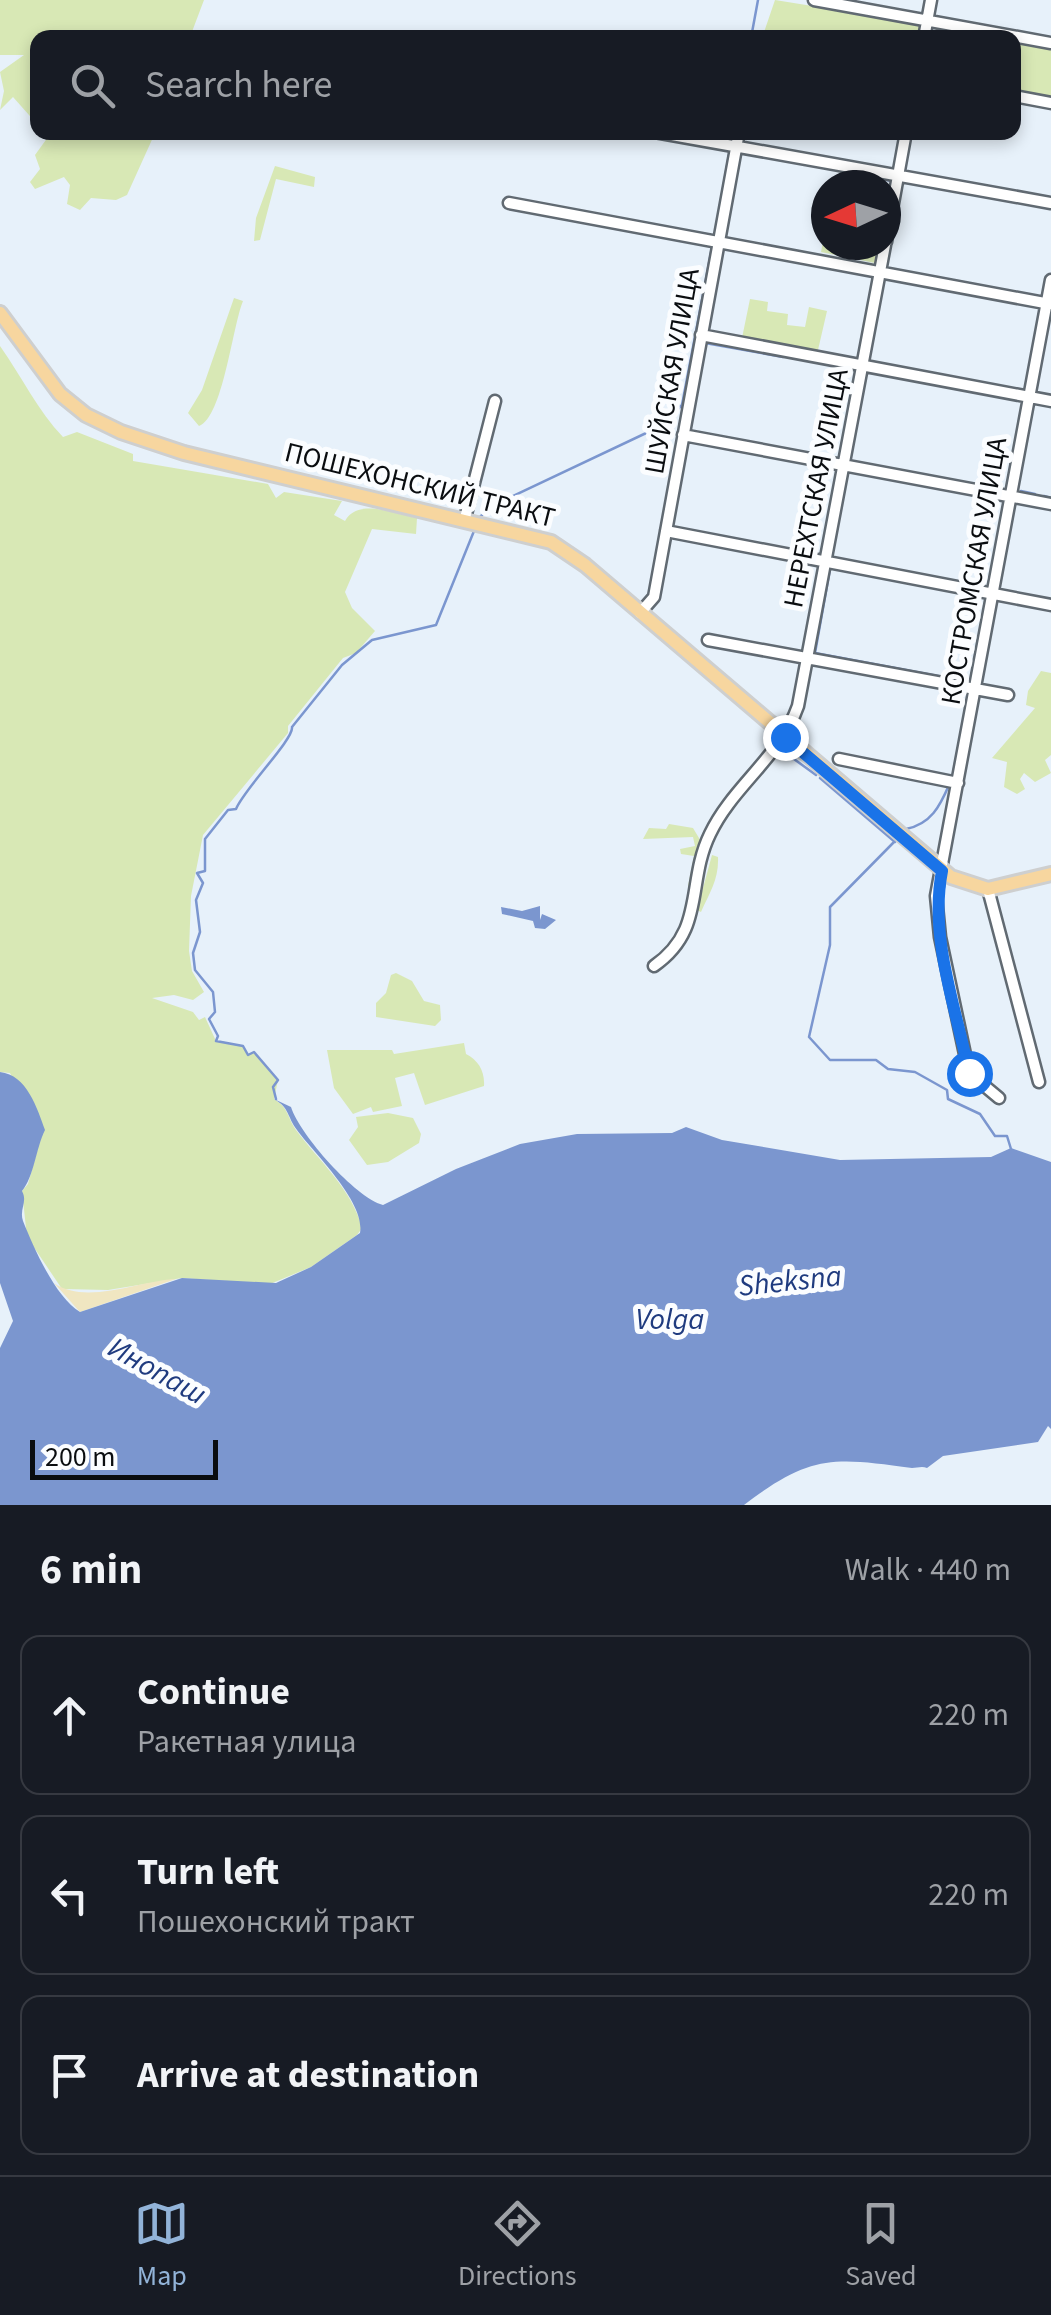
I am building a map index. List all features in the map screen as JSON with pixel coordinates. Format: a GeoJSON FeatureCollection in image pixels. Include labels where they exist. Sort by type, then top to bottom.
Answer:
{"type":"FeatureCollection","features":[{"type":"Feature","properties":{"kind":"main road","name":"ПОШЕХОНСКИЙ ТРАКТ"},"geometry":{"type":"LineString","coordinates":[[0,313],[51,383],[78,409],[120,432],[162,446],[551,542],[942,871],[967,885],[988,889]]}},
{"type":"Feature","properties":{"kind":"main road"},"geometry":{"type":"LineString","coordinates":[[988,889],[1051,874]]}},
{"type":"Feature","properties":{"kind":"street"},"geometry":{"type":"LineString","coordinates":[[814,0],[981,30]]}},
{"type":"Feature","properties":{"kind":"street"},"geometry":{"type":"LineString","coordinates":[[926,30],[931,0]]}},
{"type":"Feature","properties":{"kind":"street"},"geometry":{"type":"LineString","coordinates":[[1021,37],[1051,43]]}},
{"type":"Feature","properties":{"kind":"street"},"geometry":{"type":"LineString","coordinates":[[1021,97],[1051,103]]}},
{"type":"Feature","properties":{"kind":"street","name":"НЕРЕХТСКАЯ УЛИЦА"},"geometry":{"type":"LineString","coordinates":[[899,170],[905,140]]}},
{"type":"Feature","properties":{"kind":"street"},"geometry":{"type":"LineString","coordinates":[[735,141],[870,170]]}},
{"type":"Feature","properties":{"kind":"street","name":"ШУЙСКАЯ УЛИЦА"},"geometry":{"type":"LineString","coordinates":[[640,613],[654,596],[735,141]]}},
{"type":"Feature","properties":{"kind":"street"},"geometry":{"type":"LineString","coordinates":[[901,177],[1051,203]]}},
{"type":"Feature","properties":{"kind":"street"},"geometry":{"type":"LineString","coordinates":[[509,203],[1049,304]]}},
{"type":"Feature","properties":{"kind":"street","name":"НЕРЕХТСКАЯ УЛИЦА"},"geometry":{"type":"LineString","coordinates":[[785,737],[807,658],[882,260]]}},
{"type":"Feature","properties":{"kind":"street","name":"КОСТРОМСКАЯ УЛИЦА"},"geometry":{"type":"LineString","coordinates":[[998,1098],[969,1073],[938,928],[936,896],[1051,280]]}},
{"type":"Feature","properties":{"kind":"street"},"geometry":{"type":"LineString","coordinates":[[701,335],[1051,401]]}},
{"type":"Feature","properties":{"kind":"street"},"geometry":{"type":"LineString","coordinates":[[465,518],[495,400]]}},
{"type":"Feature","properties":{"kind":"street"},"geometry":{"type":"LineString","coordinates":[[683,435],[1051,504]]}},
{"type":"Feature","properties":{"kind":"street"},"geometry":{"type":"LineString","coordinates":[[666,531],[1051,605]]}},
{"type":"Feature","properties":{"kind":"street"},"geometry":{"type":"LineString","coordinates":[[708,640],[1008,695]]}},
{"type":"Feature","properties":{"kind":"street"},"geometry":{"type":"LineString","coordinates":[[654,966],[681,944],[714,822],[785,737]]}},
{"type":"Feature","properties":{"kind":"street"},"geometry":{"type":"LineString","coordinates":[[839,758],[958,783]]}},
{"type":"Feature","properties":{"kind":"street"},"geometry":{"type":"LineString","coordinates":[[988,889],[1040,1082]]}},
{"type":"Feature","properties":{"kind":"green space"},"geometry":{"type":"Polygon","coordinates":[[[0,0],[204,0],[193,30],[30,30],[30,116],[13,97],[0,110],[4,91],[0,72],[24,55],[0,55],[0,0]]]}},
{"type":"Feature","properties":{"kind":"green space"},"geometry":{"type":"Polygon","coordinates":[[[775,0],[922,25],[921,30],[765,30],[775,0]]]}},
{"type":"Feature","properties":{"kind":"green space"},"geometry":{"type":"Polygon","coordinates":[[[1021,42],[1051,48],[1051,98],[1021,92],[1021,42]]]}},
{"type":"Feature","properties":{"kind":"green space"},"geometry":{"type":"Polygon","coordinates":[[[46,140],[152,140],[127,195],[116,200],[91,198],[80,210],[67,204],[70,185],[64,177],[35,189],[30,182],[40,169],[35,155],[46,140]]]}},
{"type":"Feature","properties":{"kind":"green space"},"geometry":{"type":"Polygon","coordinates":[[[275,166],[315,177],[314,187],[276,179],[260,240],[254,241],[256,218],[275,166]]]}},
{"type":"Feature","properties":{"kind":"green space"},"geometry":{"type":"Polygon","coordinates":[[[234,298],[243,301],[221,390],[207,419],[199,426],[188,413],[202,390],[234,298]]]}},
{"type":"Feature","properties":{"kind":"green space"},"geometry":{"type":"Polygon","coordinates":[[[750,299],[768,302],[767,311],[788,314],[787,325],[805,327],[809,307],[827,311],[818,350],[742,338],[750,299]]]}},
{"type":"Feature","properties":{"kind":"green space"},"geometry":{"type":"Polygon","coordinates":[[[0,346],[63,437],[77,432],[133,454],[133,461],[268,484],[276,498],[284,492],[342,501],[334,515],[345,521],[351,514],[368,508],[417,518],[416,534],[372,529],[345,592],[352,608],[375,631],[356,653],[343,658],[288,726],[288,733],[203,835],[191,896],[189,951],[192,971],[204,992],[193,1000],[174,995],[152,998],[193,1012],[199,1020],[205,1017],[216,1041],[243,1046],[249,1055],[254,1052],[278,1080],[274,1099],[343,1188],[357,1214],[362,1228],[357,1235],[311,1267],[270,1284],[182,1278],[108,1290],[62,1289],[27,1237],[22,1191],[28,1184],[40,1140],[10,1073],[0,1072],[0,346]]]}},
{"type":"Feature","properties":{"kind":"green space"},"geometry":{"type":"Polygon","coordinates":[[[1041,671],[1051,673],[1051,755],[1045,760],[1051,773],[1035,782],[1024,773],[1020,779],[1025,789],[1017,794],[1004,787],[1007,762],[992,758],[1035,708],[1026,705],[1028,691],[1041,671]]]}},
{"type":"Feature","properties":{"kind":"green space"},"geometry":{"type":"Polygon","coordinates":[[[669,824],[693,828],[702,843],[693,891],[688,886],[694,856],[681,854],[680,849],[695,846],[693,837],[643,839],[649,828],[666,829],[669,824]]]}},
{"type":"Feature","properties":{"kind":"green space"},"geometry":{"type":"Polygon","coordinates":[[[712,855],[718,857],[717,872],[701,912],[697,910],[712,855]]]}},
{"type":"Feature","properties":{"kind":"green space"},"geometry":{"type":"Polygon","coordinates":[[[396,973],[412,981],[424,1001],[440,1005],[441,1020],[435,1026],[376,1017],[376,1003],[386,993],[391,975],[396,973]]]}},
{"type":"Feature","properties":{"kind":"green space"},"geometry":{"type":"Polygon","coordinates":[[[464,1043],[466,1054],[482,1071],[484,1086],[425,1105],[414,1073],[395,1078],[402,1106],[373,1112],[371,1107],[353,1114],[334,1088],[327,1050],[392,1050],[394,1054],[464,1043]]]}},
{"type":"Feature","properties":{"kind":"green space"},"geometry":{"type":"Polygon","coordinates":[[[388,1113],[413,1118],[421,1134],[419,1143],[388,1162],[367,1165],[349,1140],[358,1127],[356,1117],[388,1113]]]}},
{"type":"Feature","properties":{"kind":"sand"},"geometry":{"type":"Polygon","coordinates":[[[176,1279],[80,1312],[54,1283],[67,1289],[97,1292],[176,1279]]]}},
{"type":"Feature","properties":{"kind":"water"},"geometry":{"type":"Polygon","coordinates":[[[540,906],[540,920],[542,914],[556,920],[545,929],[535,928],[533,921],[502,914],[501,907],[522,911],[540,906]]]}},
{"type":"Feature","properties":{"kind":"water","name":"Volga"},"geometry":{"type":"Polygon","coordinates":[[[0,1072],[24,1086],[45,1130],[22,1191],[23,1221],[54,1283],[80,1312],[182,1278],[276,1283],[311,1267],[360,1233],[360,1221],[347,1192],[274,1099],[291,1107],[305,1133],[344,1178],[383,1205],[456,1169],[520,1144],[577,1134],[672,1133],[686,1127],[722,1140],[840,1160],[991,1157],[1011,1148],[1051,1162],[1051,1429],[1048,1426],[1038,1442],[943,1456],[927,1468],[825,1463],[788,1476],[744,1505],[0,1505],[0,1348],[13,1321],[0,1283],[0,1072]]]}},
{"type":"Feature","properties":{"kind":"waterway"},"geometry":{"type":"LineString","coordinates":[[752,30],[758,0]]}},
{"type":"Feature","properties":{"kind":"waterway"},"geometry":{"type":"LineString","coordinates":[[714,239],[730,149]]}},
{"type":"Feature","properties":{"kind":"waterway"},"geometry":{"type":"LineString","coordinates":[[479,518],[490,507],[661,426],[682,405],[712,247]]}},
{"type":"Feature","properties":{"kind":"waterway"},"geometry":{"type":"LineString","coordinates":[[705,343],[783,357]]}},
{"type":"Feature","properties":{"kind":"waterway"},"geometry":{"type":"LineString","coordinates":[[1021,491],[1035,494]]}},
{"type":"Feature","properties":{"kind":"waterway"},"geometry":{"type":"LineString","coordinates":[[1044,496],[1051,498]]}},
{"type":"Feature","properties":{"kind":"waterway"},"geometry":{"type":"LineString","coordinates":[[276,1099],[273,1087],[278,1080],[254,1052],[248,1055],[243,1046],[216,1041],[218,1036],[209,1019],[215,1012],[213,992],[195,970],[193,953],[200,932],[196,900],[203,883],[197,873],[205,871],[205,839],[228,810],[236,809],[292,727],[342,665],[372,640],[436,625],[474,531]]}},
{"type":"Feature","properties":{"kind":"waterway"},"geometry":{"type":"LineString","coordinates":[[830,569],[815,653],[970,682]]}},
{"type":"Feature","properties":{"kind":"waterway"},"geometry":{"type":"LineString","coordinates":[[952,779],[968,697],[964,692]]}},
{"type":"Feature","properties":{"kind":"waterway"},"geometry":{"type":"LineString","coordinates":[[787,754],[816,775]]}},
{"type":"Feature","properties":{"kind":"waterway"},"geometry":{"type":"LineString","coordinates":[[820,778],[895,842]]}},
{"type":"Feature","properties":{"kind":"waterway"},"geometry":{"type":"LineString","coordinates":[[906,829],[928,818],[949,785]]}},
{"type":"Feature","properties":{"kind":"waterway"},"geometry":{"type":"LineString","coordinates":[[895,841],[830,907],[830,945],[809,1037],[830,1060],[876,1060],[888,1069],[915,1072],[947,1090],[948,1099],[980,1114],[995,1136],[1007,1136],[1011,1149]]}},
{"type":"Feature","properties":{"kind":"route"},"geometry":{"type":"LineString","coordinates":[[785,737],[942,871],[936,896],[938,928],[969,1073]]}},
{"type":"Feature","properties":{"kind":"water label","name":"Sheksna"},"geometry":{"type":"Point","coordinates":[790,1281]}},
{"type":"Feature","properties":{"kind":"water label","name":"Инопаш"},"geometry":{"type":"Point","coordinates":[157,1371]}}]}
